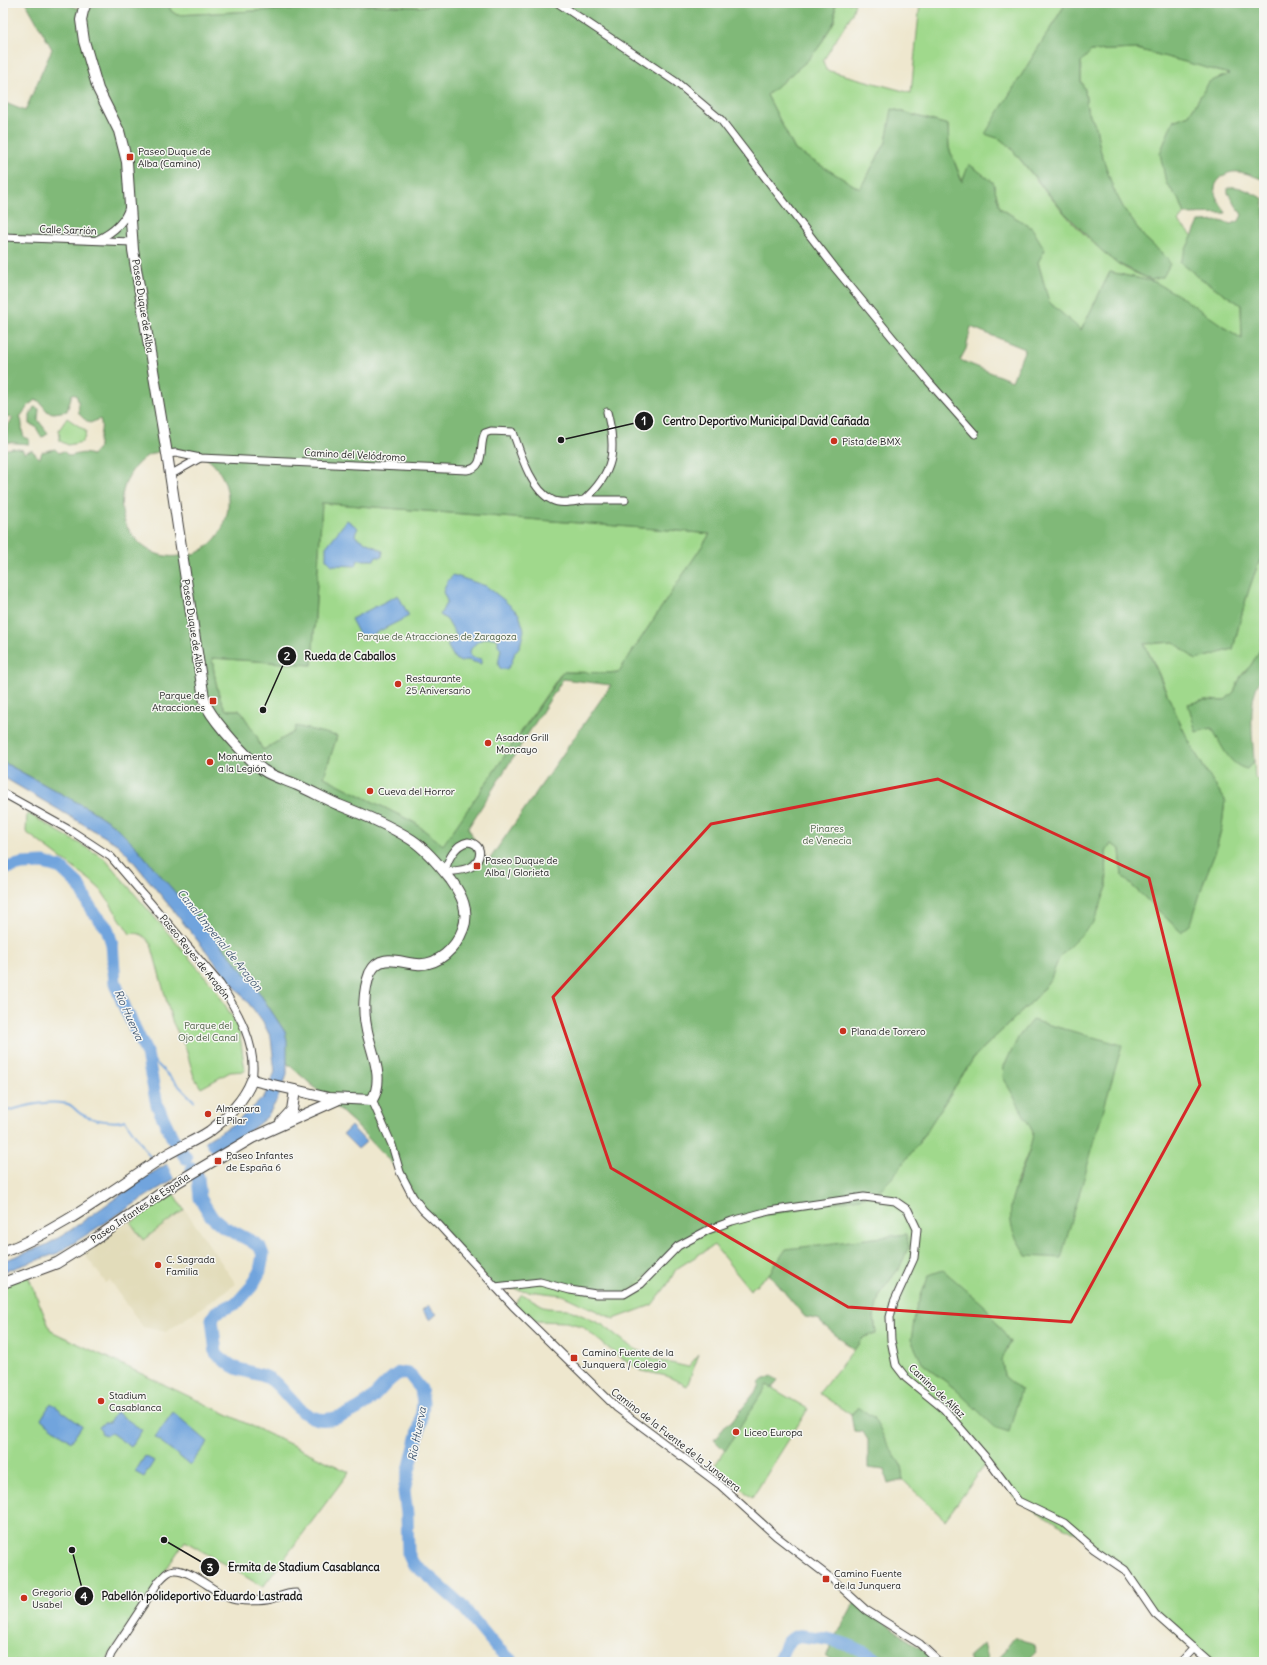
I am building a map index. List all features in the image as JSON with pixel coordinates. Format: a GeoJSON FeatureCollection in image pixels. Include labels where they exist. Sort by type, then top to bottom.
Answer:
{"type":"FeatureCollection","features":[{"type":"Feature","properties":{"kind":"street","name":"Paseo Duque de Alba"},"geometry":{"type":"LineString","coordinates":[[86,3],[82,14],[82,33],[98,89],[122,142],[129,170],[132,242],[167,454],[203,692],[208,708],[240,748],[264,771],[386,826],[413,841],[445,872],[460,894],[465,910],[463,929],[453,946],[440,959],[426,964],[395,960],[381,961],[371,971],[364,1001],[365,1020],[378,1074],[377,1089],[372,1100]]}},
{"type":"Feature","properties":{"kind":"street"},"geometry":{"type":"LineString","coordinates":[[558,3],[676,82],[721,120],[835,268],[929,382],[975,434]]}},
{"type":"Feature","properties":{"kind":"street"},"geometry":{"type":"LineString","coordinates":[[96,241],[107,235],[120,224],[126,215],[130,203]]}},
{"type":"Feature","properties":{"kind":"street","name":"Calle Sarrión"},"geometry":{"type":"LineString","coordinates":[[3,237],[132,242]]}},
{"type":"Feature","properties":{"kind":"street"},"geometry":{"type":"LineString","coordinates":[[584,500],[596,490],[604,477],[612,458],[612,432],[607,412]]}},
{"type":"Feature","properties":{"kind":"street","name":"Camino del Velódromo"},"geometry":{"type":"LineString","coordinates":[[167,454],[200,458],[467,470],[474,468],[480,462],[482,439],[485,433],[495,431],[513,432],[525,467],[542,491],[552,500],[567,502],[584,500]]}},
{"type":"Feature","properties":{"kind":"street"},"geometry":{"type":"LineString","coordinates":[[170,475],[200,458]]}},
{"type":"Feature","properties":{"kind":"street"},"geometry":{"type":"LineString","coordinates":[[584,500],[625,500]]}},
{"type":"Feature","properties":{"kind":"street","name":"Paseo Reyes de Aragón"},"geometry":{"type":"LineString","coordinates":[[3,794],[92,844],[111,857],[122,868],[220,984],[237,1012],[246,1034],[252,1060],[252,1080],[247,1091],[232,1110],[215,1126],[201,1136],[164,1156],[39,1237],[3,1252]]}},
{"type":"Feature","properties":{"kind":"street"},"geometry":{"type":"LineString","coordinates":[[465,842],[475,844],[480,851],[480,856],[471,867],[445,872],[449,859],[465,842]]}},
{"type":"Feature","properties":{"kind":"street"},"geometry":{"type":"LineString","coordinates":[[434,861],[449,859]]}},
{"type":"Feature","properties":{"kind":"street","name":"Paseo Infantes de España"},"geometry":{"type":"LineString","coordinates":[[252,1080],[337,1100],[372,1100]]}},
{"type":"Feature","properties":{"kind":"street","name":"Paseo Infantes de España"},"geometry":{"type":"LineString","coordinates":[[274,1127],[292,1110],[294,1104],[291,1089]]}},
{"type":"Feature","properties":{"kind":"street","name":"Paseo Infantes de España"},"geometry":{"type":"LineString","coordinates":[[3,1283],[57,1263],[110,1229],[176,1183],[252,1138],[337,1100]]}},
{"type":"Feature","properties":{"kind":"street","name":"Camino de la Fuente de la Junquera"},"geometry":{"type":"LineString","coordinates":[[372,1100],[392,1145],[400,1172],[413,1197],[423,1210],[439,1225],[541,1335],[625,1415],[720,1485],[776,1536],[832,1579],[866,1610],[920,1644],[939,1662]]}},
{"type":"Feature","properties":{"kind":"street","name":"Camino de Alfaz"},"geometry":{"type":"LineString","coordinates":[[495,1286],[540,1282],[570,1290],[596,1294],[624,1294],[641,1284],[678,1246],[708,1230],[732,1221],[769,1211],[864,1198],[895,1201],[908,1210],[917,1229],[914,1258],[894,1302],[890,1317],[891,1340],[896,1365],[906,1378],[944,1409],[988,1460],[1018,1501],[1064,1523],[1094,1549],[1125,1570],[1154,1614],[1209,1662]]}},
{"type":"Feature","properties":{"kind":"street"},"geometry":{"type":"LineString","coordinates":[[108,1662],[111,1654],[159,1581],[166,1573],[174,1570],[185,1572],[232,1599],[262,1601],[274,1599],[285,1593],[296,1593]]}},
{"type":"Feature","properties":{"kind":"street"},"geometry":{"type":"LineString","coordinates":[[1181,1662],[1194,1648]]}},
{"type":"Feature","properties":{"kind":"highlighted area"},"geometry":{"type":"Polygon","coordinates":[[[938,779],[1149,878],[1200,1085],[1071,1322],[848,1307],[611,1168],[553,997],[711,824],[938,779]]]}},
{"type":"Feature","properties":{"kind":"shaded area","name":"C. Sagrada Familia"},"geometry":{"type":"Polygon","coordinates":[[[172,1191],[236,1284],[166,1332],[143,1327],[110,1280],[106,1283],[83,1252],[172,1191]]]}},
{"type":"Feature","properties":{"kind":"green space","name":"Pinares de Venecia"},"geometry":{"type":"Polygon","coordinates":[[[26,3],[67,3],[83,11],[93,7],[96,3],[168,3],[171,11],[177,15],[372,5],[416,7],[449,3],[835,3],[835,20],[819,47],[808,60],[767,95],[795,150],[860,189],[886,142],[892,109],[948,125],[949,148],[962,182],[969,164],[993,182],[1000,208],[1032,228],[1045,250],[1038,262],[1049,302],[1081,330],[1110,272],[1155,282],[1180,296],[1242,339],[1241,305],[1200,278],[1180,262],[1199,222],[1220,221],[1231,224],[1239,221],[1242,215],[1228,193],[1228,188],[1241,188],[1264,199],[1264,552],[1242,612],[1233,649],[1196,660],[1174,642],[1144,644],[1180,723],[1204,768],[1225,800],[1222,826],[1215,853],[1204,881],[1191,924],[1181,932],[1122,876],[1120,849],[1111,844],[1106,852],[1107,887],[1094,922],[1060,956],[1051,978],[1036,998],[975,1056],[918,1144],[892,1178],[882,1188],[864,1197],[732,1221],[678,1246],[624,1294],[596,1294],[540,1282],[495,1287],[423,1210],[400,1172],[353,1122],[287,1063],[285,1032],[251,980],[136,847],[115,826],[91,810],[3,762],[3,450],[13,448],[23,450],[24,453],[32,451],[40,458],[42,452],[55,449],[59,453],[63,451],[69,456],[82,453],[92,455],[99,447],[101,429],[100,419],[90,423],[81,416],[78,410],[78,400],[76,395],[72,394],[67,411],[54,413],[48,412],[39,401],[35,400],[29,405],[20,417],[22,422],[22,430],[25,438],[29,439],[29,444],[3,442],[3,429],[6,430],[8,428],[8,425],[13,418],[8,416],[3,421],[3,102],[25,111],[52,49],[26,3]],[[971,327],[966,349],[960,360],[1012,381],[1025,349],[971,327]],[[170,449],[147,456],[139,463],[127,480],[123,490],[122,500],[124,521],[138,542],[150,551],[164,556],[194,554],[209,546],[219,534],[226,520],[228,504],[227,489],[221,474],[211,462],[197,453],[170,449]],[[322,503],[312,665],[212,658],[218,691],[226,710],[240,710],[259,740],[258,741],[263,750],[294,732],[296,726],[337,736],[324,777],[415,823],[443,845],[563,672],[618,673],[710,534],[322,503]],[[563,679],[468,828],[487,863],[611,685],[563,679]]]}},
{"type":"Feature","properties":{"kind":"green space"},"geometry":{"type":"Polygon","coordinates":[[[168,3],[449,3],[416,7],[372,5],[177,15],[171,11],[168,3]]]}},
{"type":"Feature","properties":{"kind":"green space"},"geometry":{"type":"Polygon","coordinates":[[[835,3],[855,3],[852,14],[823,61],[826,70],[911,93],[920,3],[1066,3],[1008,97],[1000,139],[1010,147],[1059,208],[1086,236],[1120,265],[1151,280],[1167,258],[1144,237],[1124,209],[1113,188],[1100,149],[1096,127],[1087,109],[1085,90],[1081,81],[1081,62],[1090,51],[1137,49],[1230,74],[1209,82],[1189,115],[1173,121],[1166,183],[1180,201],[1185,214],[1178,222],[1193,236],[1180,262],[1241,305],[1242,339],[1155,282],[1110,272],[1081,331],[1049,302],[1038,262],[1032,228],[1000,208],[993,182],[969,165],[963,183],[949,148],[948,125],[893,109],[886,142],[860,189],[795,150],[767,95],[808,60],[819,47],[835,20],[835,3]]]}},
{"type":"Feature","properties":{"kind":"green space"},"geometry":{"type":"Polygon","coordinates":[[[1066,3],[1264,3],[1264,180],[1241,172],[1225,175],[1217,182],[1215,191],[1217,198],[1226,213],[1185,214],[1180,201],[1166,183],[1160,153],[1173,121],[1189,115],[1209,82],[1229,74],[1137,49],[1091,51],[1081,62],[1081,81],[1085,90],[1087,109],[1096,127],[1100,149],[1113,188],[1124,209],[1144,237],[1167,258],[1170,264],[1163,277],[1151,280],[1117,263],[1101,250],[1063,211],[1010,147],[1000,139],[985,134],[1066,3]]]}},
{"type":"Feature","properties":{"kind":"green space"},"geometry":{"type":"Polygon","coordinates":[[[34,407],[39,409],[38,420],[48,433],[45,436],[41,437],[36,427],[30,424],[30,415],[34,407]]]}},
{"type":"Feature","properties":{"kind":"green space"},"geometry":{"type":"Polygon","coordinates":[[[67,418],[86,431],[82,442],[68,445],[60,441],[59,430],[67,418]]]}},
{"type":"Feature","properties":{"kind":"green space","name":"Parque de Atracciones de Zaragoza"},"geometry":{"type":"Polygon","coordinates":[[[322,503],[710,534],[618,673],[562,672],[443,846],[415,823],[324,777],[337,736],[294,732],[263,750],[258,741],[259,740],[240,710],[226,710],[220,697],[216,685],[212,658],[312,665],[322,503]]]}},
{"type":"Feature","properties":{"kind":"green space"},"geometry":{"type":"Polygon","coordinates":[[[1264,552],[1264,630],[1260,650],[1251,665],[1241,676],[1234,692],[1224,701],[1205,700],[1188,704],[1212,728],[1247,769],[1254,761],[1255,778],[1264,784],[1264,1662],[1209,1662],[1155,1614],[1125,1570],[1080,1536],[1018,1501],[988,1461],[945,1520],[903,1480],[901,1465],[858,1407],[851,1415],[819,1393],[864,1337],[876,1334],[874,1316],[880,1293],[900,1267],[787,1249],[769,1274],[750,1290],[714,1245],[676,1269],[668,1284],[652,1305],[614,1319],[562,1295],[495,1287],[678,1246],[918,1144],[975,1056],[1036,998],[1051,978],[1059,956],[1094,922],[1107,887],[1106,852],[1111,844],[1120,849],[1122,876],[1181,932],[1215,853],[1222,826],[1225,800],[1186,735],[1144,644],[1174,642],[1196,660],[1233,649],[1246,600],[1264,552]],[[1121,1045],[1026,1118],[1033,1132],[1032,1143],[1015,1185],[1121,1045]],[[1010,1342],[922,1363],[954,1388],[1004,1376],[1002,1360],[1010,1342]]]}},
{"type":"Feature","properties":{"kind":"green space"},"geometry":{"type":"Polygon","coordinates":[[[1264,630],[1264,676],[1258,683],[1255,693],[1252,716],[1254,761],[1247,769],[1240,767],[1230,758],[1222,747],[1212,728],[1196,732],[1188,704],[1205,700],[1224,701],[1234,692],[1241,676],[1251,665],[1260,650],[1264,630]]]}},
{"type":"Feature","properties":{"kind":"green space","name":"Parque del Ojo del Canal"},"geometry":{"type":"Polygon","coordinates":[[[27,813],[104,858],[214,987],[239,1028],[245,1071],[230,1072],[201,1088],[194,1077],[186,1049],[172,1021],[151,944],[140,934],[130,934],[101,890],[90,880],[26,832],[27,813]]]}},
{"type":"Feature","properties":{"kind":"green space"},"geometry":{"type":"Polygon","coordinates":[[[1032,1020],[1122,1045],[1061,1258],[1026,1256],[1014,1235],[1010,1215],[1014,1191],[1031,1144],[1033,1132],[1003,1077],[1004,1066],[1019,1036],[1032,1020]]]}},
{"type":"Feature","properties":{"kind":"green space"},"geometry":{"type":"Polygon","coordinates":[[[173,1193],[184,1210],[143,1240],[131,1223],[173,1193]]]}},
{"type":"Feature","properties":{"kind":"green space"},"geometry":{"type":"Polygon","coordinates":[[[906,1234],[909,1246],[900,1267],[880,1293],[874,1316],[876,1334],[864,1337],[854,1350],[821,1323],[820,1320],[805,1317],[769,1274],[786,1249],[906,1234]]]}},
{"type":"Feature","properties":{"kind":"green space"},"geometry":{"type":"Polygon","coordinates":[[[943,1270],[984,1305],[1010,1342],[1002,1360],[1004,1376],[1021,1390],[1009,1432],[996,1428],[954,1388],[922,1363],[911,1340],[916,1308],[929,1275],[943,1270]]]}},
{"type":"Feature","properties":{"kind":"green space","name":"Stadium Casablanca"},"geometry":{"type":"Polygon","coordinates":[[[28,1276],[51,1331],[349,1472],[263,1587],[185,1541],[110,1653],[106,1662],[3,1662],[3,1284],[28,1276]]]}},
{"type":"Feature","properties":{"kind":"green space"},"geometry":{"type":"Polygon","coordinates":[[[522,1294],[547,1308],[568,1309],[603,1325],[630,1346],[654,1359],[688,1367],[699,1354],[687,1386],[667,1376],[642,1371],[619,1357],[582,1326],[566,1322],[536,1321],[513,1306],[522,1294]]]}},
{"type":"Feature","properties":{"kind":"green space"},"geometry":{"type":"Polygon","coordinates":[[[772,1376],[778,1381],[772,1388],[767,1385],[725,1451],[714,1440],[728,1423],[730,1424],[759,1387],[760,1381],[772,1376]]]}},
{"type":"Feature","properties":{"kind":"green space"},"geometry":{"type":"Polygon","coordinates":[[[767,1385],[808,1409],[752,1498],[715,1465],[767,1385]]]}},
{"type":"Feature","properties":{"kind":"green space"},"geometry":{"type":"Polygon","coordinates":[[[858,1407],[873,1417],[901,1465],[903,1480],[888,1484],[884,1470],[868,1468],[868,1440],[863,1432],[854,1431],[851,1415],[858,1407]]]}},
{"type":"Feature","properties":{"kind":"green space"},"geometry":{"type":"Polygon","coordinates":[[[855,1601],[939,1662],[835,1662],[826,1656],[855,1601]]]}},
{"type":"Feature","properties":{"kind":"green space"},"geometry":{"type":"Polygon","coordinates":[[[1014,1638],[1033,1643],[1036,1652],[1026,1662],[1005,1662],[1000,1656],[1014,1638]]]}},
{"type":"Feature","properties":{"kind":"green space"},"geometry":{"type":"Polygon","coordinates":[[[983,1644],[988,1662],[971,1662],[969,1656],[983,1644]]]}},
{"type":"Feature","properties":{"kind":"water"},"geometry":{"type":"Polygon","coordinates":[[[347,520],[358,528],[355,534],[356,537],[383,551],[382,557],[375,557],[374,560],[358,560],[356,566],[332,565],[326,559],[326,547],[347,520]]]}},
{"type":"Feature","properties":{"kind":"water"},"geometry":{"type":"Polygon","coordinates":[[[453,575],[486,586],[519,614],[524,630],[520,646],[515,652],[511,664],[507,669],[501,669],[498,665],[501,648],[498,645],[498,639],[494,638],[485,638],[481,640],[472,647],[470,651],[471,657],[481,659],[481,664],[467,660],[461,662],[455,659],[447,645],[457,637],[447,620],[440,615],[447,601],[443,592],[447,582],[453,575]]]}},
{"type":"Feature","properties":{"kind":"water"},"geometry":{"type":"Polygon","coordinates":[[[398,595],[409,616],[362,640],[351,619],[398,595]]]}},
{"type":"Feature","properties":{"kind":"water","name":"Canal Imperial de Aragón"},"geometry":{"type":"Polygon","coordinates":[[[3,762],[91,810],[115,826],[136,847],[251,980],[285,1032],[287,1040],[287,1075],[277,1100],[267,1117],[241,1138],[58,1253],[3,1272],[3,1261],[46,1245],[65,1234],[147,1176],[232,1125],[264,1097],[275,1072],[271,1038],[262,1020],[129,856],[117,844],[3,777],[3,762]]]}},
{"type":"Feature","properties":{"kind":"water"},"geometry":{"type":"Polygon","coordinates":[[[351,1126],[366,1142],[358,1149],[343,1134],[351,1126]]]}},
{"type":"Feature","properties":{"kind":"water"},"geometry":{"type":"Polygon","coordinates":[[[428,1305],[437,1314],[430,1320],[422,1310],[428,1305]]]}},
{"type":"Feature","properties":{"kind":"water"},"geometry":{"type":"Polygon","coordinates":[[[51,1403],[82,1426],[71,1442],[41,1419],[51,1403]]]}},
{"type":"Feature","properties":{"kind":"water"},"geometry":{"type":"Polygon","coordinates":[[[116,1412],[142,1430],[131,1447],[111,1433],[106,1435],[102,1434],[99,1427],[104,1423],[109,1423],[116,1412]]]}},
{"type":"Feature","properties":{"kind":"water"},"geometry":{"type":"Polygon","coordinates":[[[173,1412],[208,1442],[190,1465],[155,1437],[173,1412]]]}},
{"type":"Feature","properties":{"kind":"water"},"geometry":{"type":"Polygon","coordinates":[[[145,1456],[154,1461],[144,1477],[135,1472],[145,1456]]]}},
{"type":"Feature","properties":{"kind":"pier"},"geometry":{"type":"Polygon","coordinates":[[[204,1140],[214,1156],[175,1181],[166,1162],[204,1140]]]}},
{"type":"Feature","properties":{"kind":"waterway","name":"Río Huerva"},"geometry":{"type":"LineString","coordinates":[[3,869],[22,864],[44,863],[61,868],[78,884],[91,909],[107,928],[112,944],[115,983],[147,1054],[157,1105],[173,1139],[186,1158]]}},
{"type":"Feature","properties":{"kind":"waterway"},"geometry":{"type":"LineString","coordinates":[[147,1054],[194,1101]]}},
{"type":"Feature","properties":{"kind":"waterway"},"geometry":{"type":"LineString","coordinates":[[3,1112],[35,1104],[52,1102],[68,1104],[87,1117],[116,1122],[125,1120],[151,1158]]}},
{"type":"Feature","properties":{"kind":"waterway","name":"Río Huerva"},"geometry":{"type":"LineString","coordinates":[[192,1169],[198,1177],[200,1198],[211,1216],[224,1227],[260,1247],[263,1255],[260,1271],[252,1286],[237,1303],[216,1312],[212,1319],[216,1353],[236,1368],[269,1378],[278,1385],[303,1412],[316,1418],[324,1419],[332,1419],[357,1409],[370,1400],[394,1376],[399,1373],[409,1374],[421,1389],[423,1403],[421,1422],[404,1491],[407,1514],[408,1553],[413,1564],[459,1603],[496,1647],[513,1662]]}},
{"type":"Feature","properties":{"kind":"waterway","name":"Río Huerva"},"geometry":{"type":"LineString","coordinates":[[779,1662],[783,1650],[790,1640],[798,1636],[820,1638],[847,1645],[864,1652],[880,1662]]}},
{"type":"Feature","properties":{"kind":"place","name":"Paseo Duque de Alba (Camino)"},"geometry":{"type":"Point","coordinates":[130,157]}},
{"type":"Feature","properties":{"kind":"place","name":"Centro Deportivo Municipal David Cañada"},"geometry":{"type":"Point","coordinates":[561,440]}},
{"type":"Feature","properties":{"kind":"place","name":"Pista de BMX"},"geometry":{"type":"Point","coordinates":[834,441]}},
{"type":"Feature","properties":{"kind":"place","name":"Restaurante 25 Aniversario"},"geometry":{"type":"Point","coordinates":[398,684]}},
{"type":"Feature","properties":{"kind":"place","name":"Parque de Atracciones"},"geometry":{"type":"Point","coordinates":[213,701]}},
{"type":"Feature","properties":{"kind":"place","name":"Rueda de Caballos"},"geometry":{"type":"Point","coordinates":[263,710]}},
{"type":"Feature","properties":{"kind":"place","name":"Asador Grill Moncayo"},"geometry":{"type":"Point","coordinates":[488,743]}},
{"type":"Feature","properties":{"kind":"place","name":"Monumento a la Legión"},"geometry":{"type":"Point","coordinates":[210,762]}},
{"type":"Feature","properties":{"kind":"place","name":"Cueva del Horror"},"geometry":{"type":"Point","coordinates":[370,791]}},
{"type":"Feature","properties":{"kind":"place","name":"Paseo Duque de Alba / Glorieta"},"geometry":{"type":"Point","coordinates":[477,866]}},
{"type":"Feature","properties":{"kind":"place","name":"Plana de Torrero"},"geometry":{"type":"Point","coordinates":[843,1031]}},
{"type":"Feature","properties":{"kind":"place","name":"Almenara El Pilar"},"geometry":{"type":"Point","coordinates":[208,1114]}},
{"type":"Feature","properties":{"kind":"place","name":"Paseo Infantes de España 6"},"geometry":{"type":"Point","coordinates":[218,1161]}},
{"type":"Feature","properties":{"kind":"place","name":"C. Sagrada Familia"},"geometry":{"type":"Point","coordinates":[158,1265]}},
{"type":"Feature","properties":{"kind":"place","name":"Camino Fuente de la Junquera / Colegio"},"geometry":{"type":"Point","coordinates":[574,1358]}},
{"type":"Feature","properties":{"kind":"place","name":"Stadium Casablanca"},"geometry":{"type":"Point","coordinates":[101,1401]}},
{"type":"Feature","properties":{"kind":"place","name":"Liceo Europa"},"geometry":{"type":"Point","coordinates":[736,1432]}},
{"type":"Feature","properties":{"kind":"place","name":"Ermita de Stadium Casablanca"},"geometry":{"type":"Point","coordinates":[164,1540]}},
{"type":"Feature","properties":{"kind":"place","name":"Pabellón polideportivo Eduardo Lastrada"},"geometry":{"type":"Point","coordinates":[72,1550]}},
{"type":"Feature","properties":{"kind":"place","name":"Camino Fuente de la Junquera"},"geometry":{"type":"Point","coordinates":[826,1579]}},
{"type":"Feature","properties":{"kind":"place","name":"Gregorio Usabel"},"geometry":{"type":"Point","coordinates":[24,1598]}}]}
